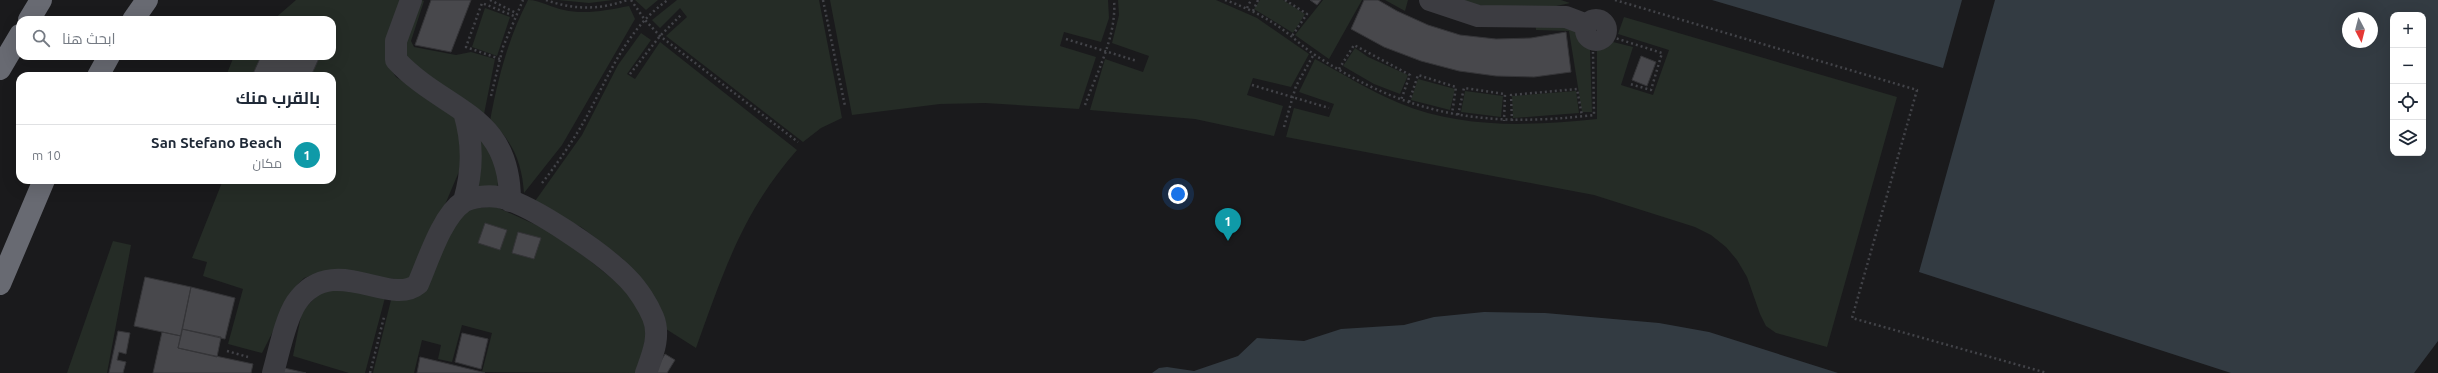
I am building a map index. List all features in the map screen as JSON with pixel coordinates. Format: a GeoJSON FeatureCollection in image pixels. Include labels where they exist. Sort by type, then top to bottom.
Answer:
{"type":"FeatureCollection","features":[{"type":"Feature","properties":{"kind":"highway"},"geometry":{"type":"LineString","coordinates":[[31,16],[41,0]]}},
{"type":"Feature","properties":{"kind":"highway"},"geometry":{"type":"LineString","coordinates":[[136,16],[147,0]]}},
{"type":"Feature","properties":{"kind":"highway"},"geometry":{"type":"LineString","coordinates":[[0,69],[16,42]]}},
{"type":"Feature","properties":{"kind":"highway"},"geometry":{"type":"LineString","coordinates":[[100,72],[107,60]]}},
{"type":"Feature","properties":{"kind":"highway"},"geometry":{"type":"LineString","coordinates":[[0,284],[42,184]]}},
{"type":"Feature","properties":{"kind":"street"},"geometry":{"type":"LineString","coordinates":[[411,0],[396,41],[396,60],[408,71],[485,128],[498,144],[506,162],[517,204]]}},
{"type":"Feature","properties":{"kind":"street"},"geometry":{"type":"LineString","coordinates":[[1430,0],[1478,16],[1566,17],[1595,33]]}},
{"type":"Feature","properties":{"kind":"street"},"geometry":{"type":"LineString","coordinates":[[273,373],[291,313],[304,294],[314,286],[339,279],[407,290],[418,284],[447,220],[464,201],[469,184],[471,154],[469,129],[464,112]]}},
{"type":"Feature","properties":{"kind":"street"},"geometry":{"type":"LineString","coordinates":[[464,201],[476,198],[498,197],[517,204],[595,253],[632,285],[654,318],[656,334],[654,351],[646,373]]}},
{"type":"Feature","properties":{"kind":"path"},"geometry":{"type":"LineString","coordinates":[[490,0],[516,13]]}},
{"type":"Feature","properties":{"kind":"path"},"geometry":{"type":"LineString","coordinates":[[485,128],[500,59],[514,16],[523,0]]}},
{"type":"Feature","properties":{"kind":"path"},"geometry":{"type":"LineString","coordinates":[[546,0],[571,7],[586,8],[601,7],[627,0]]}},
{"type":"Feature","properties":{"kind":"path"},"geometry":{"type":"LineString","coordinates":[[631,0],[645,20],[660,36],[798,142]]}},
{"type":"Feature","properties":{"kind":"path"},"geometry":{"type":"LineString","coordinates":[[517,204],[554,168],[582,124],[627,44],[645,20],[668,0]]}},
{"type":"Feature","properties":{"kind":"path"},"geometry":{"type":"LineString","coordinates":[[823,0],[845,106]]}},
{"type":"Feature","properties":{"kind":"path"},"geometry":{"type":"LineString","coordinates":[[1086,105],[1113,22],[1114,0]]}},
{"type":"Feature","properties":{"kind":"path"},"geometry":{"type":"LineString","coordinates":[[1225,0],[1253,11],[1292,36],[1314,54],[1370,87],[1401,100],[1452,114],[1504,121],[1594,115],[1595,33],[1662,53],[1651,90],[1630,84]]}},
{"type":"Feature","properties":{"kind":"path"},"geometry":{"type":"LineString","coordinates":[[1247,8],[1251,0]]}},
{"type":"Feature","properties":{"kind":"path"},"geometry":{"type":"LineString","coordinates":[[1253,11],[1258,0]]}},
{"type":"Feature","properties":{"kind":"path"},"geometry":{"type":"LineString","coordinates":[[1285,0],[1307,14],[1292,36]]}},
{"type":"Feature","properties":{"kind":"path"},"geometry":{"type":"LineString","coordinates":[[1615,0],[1917,90],[1852,318],[2047,373]]}},
{"type":"Feature","properties":{"kind":"path"},"geometry":{"type":"LineString","coordinates":[[500,59],[466,47],[482,4],[514,16]]}},
{"type":"Feature","properties":{"kind":"path"},"geometry":{"type":"LineString","coordinates":[[630,74],[660,36],[682,14]]}},
{"type":"Feature","properties":{"kind":"path"},"geometry":{"type":"LineString","coordinates":[[1066,39],[1137,61]]}},
{"type":"Feature","properties":{"kind":"path"},"geometry":{"type":"LineString","coordinates":[[1338,69],[1354,45],[1410,75],[1401,100]]}},
{"type":"Feature","properties":{"kind":"path"},"geometry":{"type":"LineString","coordinates":[[1284,127],[1291,98],[1314,54]]}},
{"type":"Feature","properties":{"kind":"path"},"geometry":{"type":"LineString","coordinates":[[1409,102],[1418,75],[1456,87],[1452,114]]}},
{"type":"Feature","properties":{"kind":"path"},"geometry":{"type":"LineString","coordinates":[[1252,86],[1329,108]]}},
{"type":"Feature","properties":{"kind":"path"},"geometry":{"type":"LineString","coordinates":[[1458,115],[1464,88],[1505,94],[1504,121]]}},
{"type":"Feature","properties":{"kind":"path"},"geometry":{"type":"LineString","coordinates":[[1512,121],[1511,95],[1577,90],[1582,116]]}},
{"type":"Feature","properties":{"kind":"path"},"geometry":{"type":"LineString","coordinates":[[370,373],[391,288]]}},
{"type":"Feature","properties":{"kind":"shaded area"},"geometry":{"type":"Polygon","coordinates":[[[296,0],[401,0],[390,68],[396,77],[448,108],[456,119],[463,162],[417,271],[406,280],[322,272],[304,278],[296,286],[262,353],[228,344],[243,289],[203,276],[207,262],[192,258],[221,184],[336,184],[336,72],[313,72],[318,60],[336,60],[336,16],[278,16],[296,0]]]}},
{"type":"Feature","properties":{"kind":"shaded area"},"geometry":{"type":"Polygon","coordinates":[[[422,0],[424,1],[411,41],[414,47],[456,55],[471,52],[495,59],[484,114],[406,63],[402,52],[422,0]]]}},
{"type":"Feature","properties":{"kind":"shaded area"},"geometry":{"type":"Polygon","coordinates":[[[528,0],[537,1],[560,9],[580,12],[629,6],[635,19],[562,145],[524,193],[521,172],[515,153],[505,136],[490,121],[504,59],[528,0]]]}},
{"type":"Feature","properties":{"kind":"shaded area"},"geometry":{"type":"Polygon","coordinates":[[[558,0],[613,0],[589,3],[558,0]]]}},
{"type":"Feature","properties":{"kind":"shaded area"},"geometry":{"type":"Polygon","coordinates":[[[635,0],[658,0],[646,10],[635,0]]]}},
{"type":"Feature","properties":{"kind":"shaded area"},"geometry":{"type":"Polygon","coordinates":[[[677,0],[819,0],[842,118],[821,128],[803,142],[666,36],[687,17],[680,8],[660,28],[652,20],[677,0]]]}},
{"type":"Feature","properties":{"kind":"shaded area"},"geometry":{"type":"Polygon","coordinates":[[[830,0],[1108,0],[1109,18],[1101,42],[1064,32],[1060,46],[1096,57],[1079,109],[985,103],[940,104],[852,115],[830,0]]]}},
{"type":"Feature","properties":{"kind":"shaded area"},"geometry":{"type":"Polygon","coordinates":[[[1118,0],[1216,0],[1257,18],[1309,54],[1291,87],[1253,78],[1247,95],[1283,106],[1274,136],[1195,119],[1090,110],[1105,59],[1143,72],[1149,56],[1112,43],[1119,15],[1118,0]]]}},
{"type":"Feature","properties":{"kind":"shaded area"},"geometry":{"type":"Polygon","coordinates":[[[1260,0],[1283,0],[1305,14],[1293,33],[1254,9],[1260,0]]]}},
{"type":"Feature","properties":{"kind":"shaded area"},"geometry":{"type":"Polygon","coordinates":[[[1323,0],[1362,0],[1329,59],[1295,35],[1323,0]]]}},
{"type":"Feature","properties":{"kind":"shaded area"},"geometry":{"type":"Polygon","coordinates":[[[1385,0],[1408,0],[1405,11],[1385,0]]]}},
{"type":"Feature","properties":{"kind":"shaded area"},"geometry":{"type":"Polygon","coordinates":[[[1450,0],[1561,0],[1570,3],[1538,9],[1510,9],[1450,0]]]}},
{"type":"Feature","properties":{"kind":"shaded area"},"geometry":{"type":"Polygon","coordinates":[[[1712,0],[1962,0],[1943,68],[1712,0]]]}},
{"type":"Feature","properties":{"kind":"shaded area"},"geometry":{"type":"Polygon","coordinates":[[[1995,0],[2438,0],[2438,341],[2414,373],[2231,373],[1919,272],[1995,0]]]}},
{"type":"Feature","properties":{"kind":"shaded area"},"geometry":{"type":"Polygon","coordinates":[[[485,8],[510,17],[497,56],[472,47],[485,8]]]}},
{"type":"Feature","properties":{"kind":"shaded area"},"geometry":{"type":"Polygon","coordinates":[[[1624,17],[1897,97],[1827,347],[1776,333],[1766,326],[1760,314],[1747,277],[1737,260],[1726,247],[1711,235],[1695,227],[1594,195],[1286,137],[1294,108],[1329,117],[1334,104],[1299,92],[1315,59],[1367,88],[1399,103],[1447,117],[1471,121],[1522,124],[1597,119],[1597,49],[1613,42],[1633,47],[1621,85],[1653,95],[1669,50],[1618,34],[1624,17]]]}},
{"type":"Feature","properties":{"kind":"shaded area"},"geometry":{"type":"Polygon","coordinates":[[[1535,20],[1574,29],[1580,41],[1590,49],[1592,112],[1582,112],[1569,31],[1536,30],[1535,20]]]}},
{"type":"Feature","properties":{"kind":"shaded area"},"geometry":{"type":"Polygon","coordinates":[[[641,33],[651,40],[627,74],[635,79],[660,42],[797,150],[778,173],[748,220],[726,268],[696,348],[666,329],[623,259],[581,227],[533,204],[582,135],[618,65],[641,33]]]}},
{"type":"Feature","properties":{"kind":"shaded area"},"geometry":{"type":"Polygon","coordinates":[[[1355,48],[1368,57],[1408,75],[1400,94],[1374,84],[1343,66],[1355,48]]]}},
{"type":"Feature","properties":{"kind":"shaded area"},"geometry":{"type":"Polygon","coordinates":[[[232,60],[259,60],[254,72],[228,72],[232,60]]]}},
{"type":"Feature","properties":{"kind":"shaded area"},"geometry":{"type":"Polygon","coordinates":[[[1418,79],[1455,89],[1450,110],[1411,100],[1418,79]]]}},
{"type":"Feature","properties":{"kind":"shaded area"},"geometry":{"type":"Polygon","coordinates":[[[1465,91],[1503,96],[1501,117],[1461,112],[1465,91]]]}},
{"type":"Feature","properties":{"kind":"shaded area"},"geometry":{"type":"Polygon","coordinates":[[[1576,91],[1579,113],[1513,118],[1512,96],[1576,91]]]}},
{"type":"Feature","properties":{"kind":"shaded area"},"geometry":{"type":"Polygon","coordinates":[[[476,132],[500,164],[497,191],[475,188],[476,132]]]}},
{"type":"Feature","properties":{"kind":"shaded area"},"geometry":{"type":"Polygon","coordinates":[[[494,206],[543,228],[577,250],[632,295],[648,324],[642,356],[635,373],[482,372],[492,333],[462,325],[452,362],[438,359],[441,345],[422,340],[414,373],[373,373],[392,296],[401,298],[455,219],[465,210],[494,206]],[[485,223],[478,243],[500,250],[506,230],[485,223]],[[519,232],[512,253],[534,259],[540,238],[519,232]]]}},
{"type":"Feature","properties":{"kind":"shaded area"},"geometry":{"type":"Polygon","coordinates":[[[113,241],[131,245],[107,373],[67,373],[113,241]]]}},
{"type":"Feature","properties":{"kind":"shaded area"},"geometry":{"type":"Polygon","coordinates":[[[339,290],[386,294],[365,373],[349,373],[293,356],[302,311],[321,292],[339,290]]]}},
{"type":"Feature","properties":{"kind":"shaded area"},"geometry":{"type":"Polygon","coordinates":[[[1484,312],[1545,313],[1659,323],[1709,332],[1838,373],[1152,373],[1159,368],[1167,367],[1194,371],[1238,356],[1257,338],[1304,341],[1341,329],[1404,325],[1434,317],[1484,312]]]}},
{"type":"Feature","properties":{"kind":"building"},"geometry":{"type":"Polygon","coordinates":[[[431,0],[471,0],[451,52],[415,45],[431,0]]]}},
{"type":"Feature","properties":{"kind":"building"},"geometry":{"type":"Polygon","coordinates":[[[1310,0],[1321,0],[1317,5],[1310,0]]]}},
{"type":"Feature","properties":{"kind":"building"},"geometry":{"type":"Polygon","coordinates":[[[1364,0],[1378,0],[1397,11],[1428,25],[1460,35],[1496,39],[1531,38],[1566,32],[1571,72],[1534,77],[1496,76],[1459,71],[1421,61],[1384,47],[1351,29],[1364,0]]]}},
{"type":"Feature","properties":{"kind":"building"},"geometry":{"type":"Polygon","coordinates":[[[1641,56],[1656,62],[1647,86],[1632,80],[1641,56]]]}},
{"type":"Feature","properties":{"kind":"building"},"geometry":{"type":"Polygon","coordinates":[[[259,60],[318,60],[313,72],[254,72],[259,60]]]}},
{"type":"Feature","properties":{"kind":"building"},"geometry":{"type":"Polygon","coordinates":[[[485,223],[507,230],[500,250],[478,243],[485,223]]]}},
{"type":"Feature","properties":{"kind":"building"},"geometry":{"type":"Polygon","coordinates":[[[518,232],[541,238],[534,259],[512,253],[518,232]]]}},
{"type":"Feature","properties":{"kind":"building"},"geometry":{"type":"Polygon","coordinates":[[[145,277],[191,287],[181,336],[134,326],[145,277]]]}},
{"type":"Feature","properties":{"kind":"building"},"geometry":{"type":"Polygon","coordinates":[[[191,287],[235,298],[225,339],[182,329],[191,287]]]}},
{"type":"Feature","properties":{"kind":"building"},"geometry":{"type":"Polygon","coordinates":[[[182,329],[221,337],[217,357],[178,348],[182,329]]]}},
{"type":"Feature","properties":{"kind":"building"},"geometry":{"type":"Polygon","coordinates":[[[118,331],[130,333],[126,354],[119,352],[117,360],[126,362],[123,373],[109,373],[118,331]]]}},
{"type":"Feature","properties":{"kind":"building"},"geometry":{"type":"Polygon","coordinates":[[[162,332],[181,336],[178,348],[253,364],[251,373],[153,373],[162,332]]]}},
{"type":"Feature","properties":{"kind":"building"},"geometry":{"type":"Polygon","coordinates":[[[462,333],[488,339],[481,369],[455,362],[462,333]]]}},
{"type":"Feature","properties":{"kind":"building"},"geometry":{"type":"Polygon","coordinates":[[[665,354],[675,360],[667,373],[654,373],[665,354]]]}},
{"type":"Feature","properties":{"kind":"building"},"geometry":{"type":"Polygon","coordinates":[[[420,357],[482,372],[485,373],[417,373],[420,357]]]}},
{"type":"Feature","properties":{"kind":"building"},"geometry":{"type":"Polygon","coordinates":[[[280,367],[306,373],[279,373],[280,367]]]}},
{"type":"Feature","properties":{"kind":"place","name":"San Stefano Beach"},"geometry":{"type":"Point","coordinates":[1228,241]}}]}
